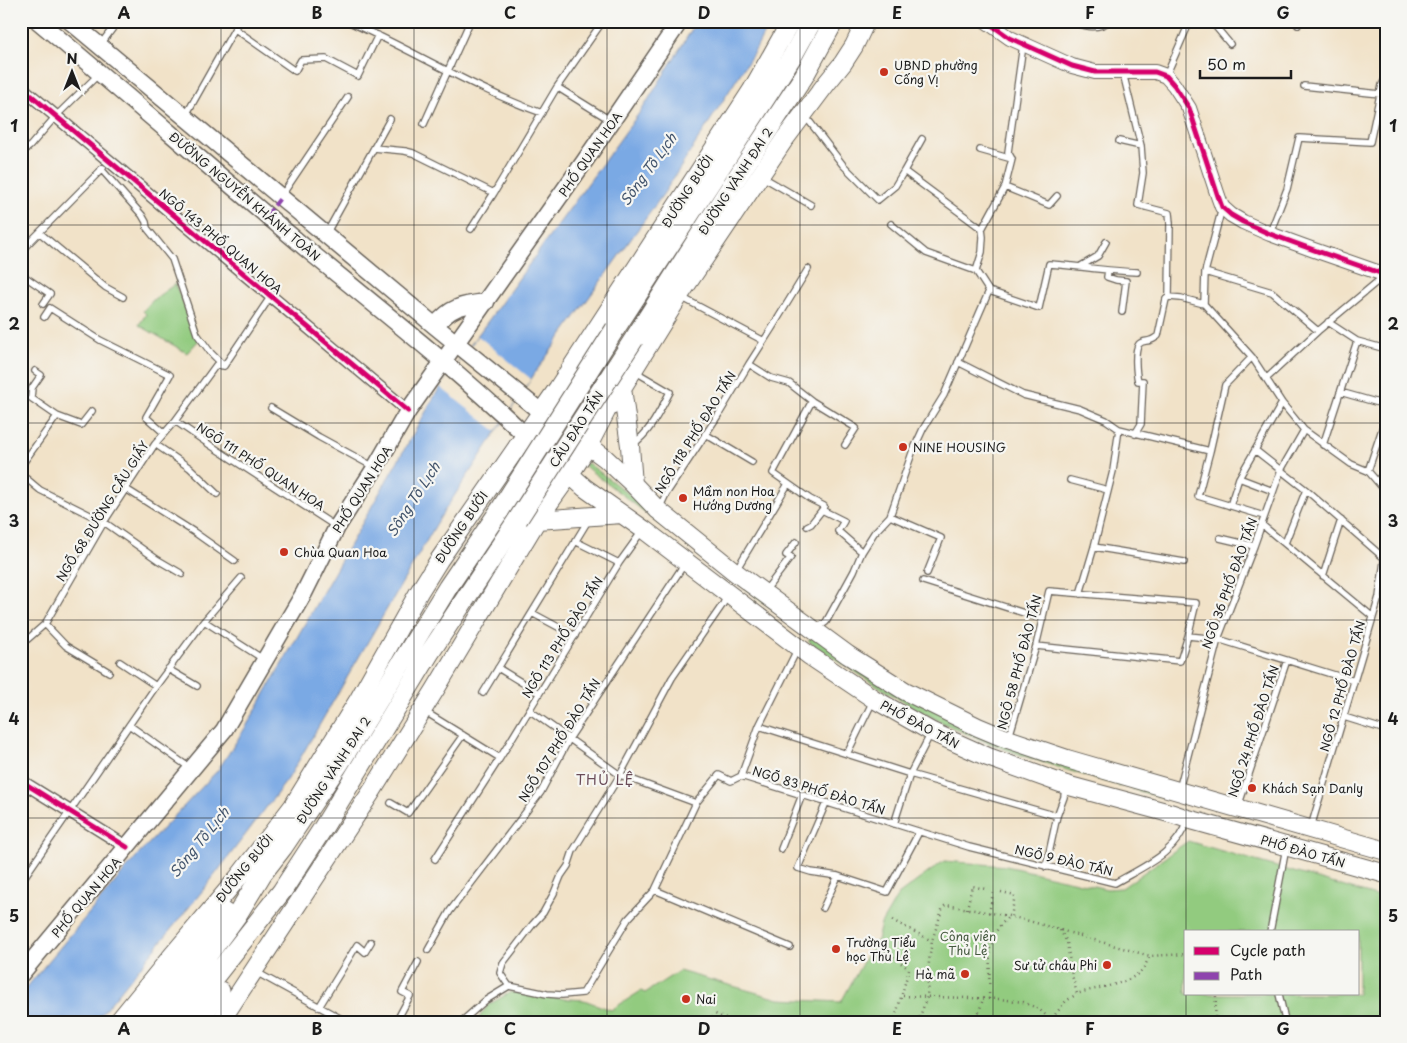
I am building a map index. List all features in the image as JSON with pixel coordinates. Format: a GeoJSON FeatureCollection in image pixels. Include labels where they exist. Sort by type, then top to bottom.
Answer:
{"type":"FeatureCollection","features":[{"type":"Feature","properties":{"kind":"highway","name":"ĐƯỜNG VÀNH ĐAI 2"},"geometry":{"type":"LineString","coordinates":[[615,330],[767,96],[812,21]]}},
{"type":"Feature","properties":{"kind":"highway","name":"ĐƯỜNG VÀNH ĐAI 2"},"geometry":{"type":"LineString","coordinates":[[634,339],[804,76],[834,21]]}},
{"type":"Feature","properties":{"kind":"highway","name":"CẦU ĐÀO TẤN"},"geometry":{"type":"LineString","coordinates":[[500,510],[615,330]]}},
{"type":"Feature","properties":{"kind":"highway","name":"CẦU ĐÀO TẤN"},"geometry":{"type":"LineString","coordinates":[[518,519],[634,339]]}},
{"type":"Feature","properties":{"kind":"highway","name":"ĐƯỜNG VÀNH ĐAI 2"},"geometry":{"type":"LineString","coordinates":[[155,1022],[213,949],[262,874],[283,847],[339,764],[448,587],[500,510]]}},
{"type":"Feature","properties":{"kind":"highway","name":"ĐƯỜNG VÀNH ĐAI 2"},"geometry":{"type":"LineString","coordinates":[[179,1022],[282,891],[328,820],[429,654],[518,519]]}},
{"type":"Feature","properties":{"kind":"highway"},"geometry":{"type":"LineString","coordinates":[[135,1022],[218,921],[262,874]]}},
{"type":"Feature","properties":{"kind":"highway"},"geometry":{"type":"LineString","coordinates":[[197,1022],[262,935],[282,891]]}},
{"type":"Feature","properties":{"kind":"main road","name":"ĐƯỜNG NGUYỄN KHÁNH TOÀN"},"geometry":{"type":"LineString","coordinates":[[38,21],[506,416],[525,435]]}},
{"type":"Feature","properties":{"kind":"main road","name":"ĐƯỜNG NGUYỄN KHÁNH TOÀN"},"geometry":{"type":"LineString","coordinates":[[70,21],[435,326],[542,412]]}},
{"type":"Feature","properties":{"kind":"main road","name":"PHỐ QUAN HOA"},"geometry":{"type":"LineString","coordinates":[[21,974],[224,730],[304,593],[337,527],[375,468],[408,411],[462,347],[486,302],[680,21]]}},
{"type":"Feature","properties":{"kind":"main road","name":"ĐƯỜNG BƯỞI"},"geometry":{"type":"LineString","coordinates":[[118,1022],[237,879],[292,806],[360,699],[419,592],[439,560],[569,371],[752,90],[791,21]]}},
{"type":"Feature","properties":{"kind":"main road"},"geometry":{"type":"LineString","coordinates":[[220,1022],[372,791],[536,520],[588,446],[618,393],[679,296],[784,140],[843,63],[866,21]]}},
{"type":"Feature","properties":{"kind":"main road"},"geometry":{"type":"LineString","coordinates":[[435,326],[451,310],[469,304],[486,302]]}},
{"type":"Feature","properties":{"kind":"main road"},"geometry":{"type":"LineString","coordinates":[[569,371],[581,394],[595,402],[618,393]]}},
{"type":"Feature","properties":{"kind":"main road"},"geometry":{"type":"LineString","coordinates":[[618,393],[630,446],[633,484]]}},
{"type":"Feature","properties":{"kind":"main road","name":"PHỐ ĐÀO TẤN"},"geometry":{"type":"LineString","coordinates":[[542,412],[605,458],[658,510],[735,572],[873,672],[905,691],[978,727],[1067,758],[1181,785],[1238,809],[1386,851]]}},
{"type":"Feature","properties":{"kind":"main road","name":"PHỐ ĐÀO TẤN"},"geometry":{"type":"LineString","coordinates":[[525,435],[585,488],[643,529],[798,646],[874,699],[932,732],[988,757],[1066,785],[1386,874]]}},
{"type":"Feature","properties":{"kind":"main road"},"geometry":{"type":"LineString","coordinates":[[536,520],[622,514]]}},
{"type":"Feature","properties":{"kind":"main road"},"geometry":{"type":"LineString","coordinates":[[798,646],[814,630]]}},
{"type":"Feature","properties":{"kind":"street"},"geometry":{"type":"LineString","coordinates":[[986,21],[1023,45],[1072,66],[1095,72],[1155,72],[1166,76],[1189,108],[1222,207],[1237,218],[1270,234],[1386,275]]}},
{"type":"Feature","properties":{"kind":"street","name":"NGÕ 143 PHỐ QUAN HOA"},"geometry":{"type":"LineString","coordinates":[[21,87],[56,116],[105,165],[272,296],[408,411]]}},
{"type":"Feature","properties":{"kind":"street"},"geometry":{"type":"LineString","coordinates":[[21,781],[127,847]]}},
{"type":"Feature","properties":{"kind":"lane"},"geometry":{"type":"LineString","coordinates":[[100,46],[118,21]]}},
{"type":"Feature","properties":{"kind":"lane"},"geometry":{"type":"LineString","coordinates":[[184,117],[239,21]]}},
{"type":"Feature","properties":{"kind":"lane"},"geometry":{"type":"LineString","coordinates":[[347,21],[516,104],[542,113]]}},
{"type":"Feature","properties":{"kind":"lane"},"geometry":{"type":"LineString","coordinates":[[470,229],[494,193],[557,86],[603,21]]}},
{"type":"Feature","properties":{"kind":"lane"},"geometry":{"type":"LineString","coordinates":[[1067,21],[1093,27],[1103,26],[1110,21]]}},
{"type":"Feature","properties":{"kind":"lane"},"geometry":{"type":"LineString","coordinates":[[1166,76],[1190,21]]}},
{"type":"Feature","properties":{"kind":"lane"},"geometry":{"type":"LineString","coordinates":[[1211,21],[1230,44]]}},
{"type":"Feature","properties":{"kind":"lane"},"geometry":{"type":"LineString","coordinates":[[424,124],[468,26]]}},
{"type":"Feature","properties":{"kind":"lane"},"geometry":{"type":"LineString","coordinates":[[235,29],[295,71],[301,60],[326,59],[358,76],[378,35]]}},
{"type":"Feature","properties":{"kind":"lane"},"geometry":{"type":"LineString","coordinates":[[976,271],[982,252],[982,229],[1005,188],[1012,159],[1008,152],[1023,45]]}},
{"type":"Feature","properties":{"kind":"lane"},"geometry":{"type":"LineString","coordinates":[[1123,72],[1140,146],[1143,172],[1138,205],[1169,212],[1170,223],[1169,297],[1166,299],[1158,336],[1151,340],[1144,340],[1138,345],[1136,351],[1136,375],[1138,380],[1143,381],[1140,424],[1135,434]]}},
{"type":"Feature","properties":{"kind":"lane"},"geometry":{"type":"LineString","coordinates":[[21,152],[30,146],[56,116],[100,73]]}},
{"type":"Feature","properties":{"kind":"lane"},"geometry":{"type":"LineString","coordinates":[[1270,234],[1287,189],[1299,138],[1370,142],[1382,85],[1386,76]]}},
{"type":"Feature","properties":{"kind":"lane"},"geometry":{"type":"LineString","coordinates":[[557,86],[612,122]]}},
{"type":"Feature","properties":{"kind":"lane"},"geometry":{"type":"LineString","coordinates":[[1304,86],[1380,94]]}},
{"type":"Feature","properties":{"kind":"lane"},"geometry":{"type":"LineString","coordinates":[[281,197],[348,97]]}},
{"type":"Feature","properties":{"kind":"lane"},"geometry":{"type":"LineString","coordinates":[[803,114],[843,166],[878,200],[895,186],[922,139]]}},
{"type":"Feature","properties":{"kind":"lane"},"geometry":{"type":"LineString","coordinates":[[326,234],[390,119]]}},
{"type":"Feature","properties":{"kind":"lane"},"geometry":{"type":"LineString","coordinates":[[1119,141],[1140,146]]}},
{"type":"Feature","properties":{"kind":"lane"},"geometry":{"type":"LineString","coordinates":[[374,148],[405,150],[413,153],[494,193]]}},
{"type":"Feature","properties":{"kind":"lane"},"geometry":{"type":"LineString","coordinates":[[980,150],[1012,159]]}},
{"type":"Feature","properties":{"kind":"lane"},"geometry":{"type":"LineString","coordinates":[[21,251],[105,165],[142,214],[147,228],[172,259],[197,334],[211,353],[224,366]]}},
{"type":"Feature","properties":{"kind":"lane"},"geometry":{"type":"LineString","coordinates":[[904,170],[982,229]]}},
{"type":"Feature","properties":{"kind":"lane"},"geometry":{"type":"LineString","coordinates":[[761,176],[811,205]]}},
{"type":"Feature","properties":{"kind":"lane"},"geometry":{"type":"LineString","coordinates":[[1005,188],[1049,205],[1056,196]]}},
{"type":"Feature","properties":{"kind":"lane"},"geometry":{"type":"LineString","coordinates":[[1204,304],[1205,272],[1222,207]]}},
{"type":"Feature","properties":{"kind":"lane"},"geometry":{"type":"LineString","coordinates":[[891,224],[926,253],[976,271],[989,291],[1039,308],[1049,264],[1081,266],[1108,271],[1136,272]]}},
{"type":"Feature","properties":{"kind":"lane"},"geometry":{"type":"LineString","coordinates":[[40,233],[105,287],[123,297]]}},
{"type":"Feature","properties":{"kind":"lane"},"geometry":{"type":"LineString","coordinates":[[1081,266],[1098,256],[1106,242]]}},
{"type":"Feature","properties":{"kind":"lane","name":"NGÕ 118 PHỐ ĐÀO TẤN"},"geometry":{"type":"LineString","coordinates":[[658,510],[666,494],[719,414],[808,269]]}},
{"type":"Feature","properties":{"kind":"lane"},"geometry":{"type":"LineString","coordinates":[[1108,271],[1107,277],[1126,281],[1122,312]]}},
{"type":"Feature","properties":{"kind":"lane"},"geometry":{"type":"LineString","coordinates":[[1205,272],[1272,292],[1318,332]]}},
{"type":"Feature","properties":{"kind":"lane"},"geometry":{"type":"LineString","coordinates":[[21,274],[50,294],[43,304]]}},
{"type":"Feature","properties":{"kind":"lane"},"geometry":{"type":"LineString","coordinates":[[1267,378],[1328,322],[1386,275]]}},
{"type":"Feature","properties":{"kind":"lane"},"geometry":{"type":"LineString","coordinates":[[814,630],[826,622],[854,571],[862,552],[874,533],[890,516],[912,453],[923,429],[944,395],[989,291]]}},
{"type":"Feature","properties":{"kind":"lane","name":"NGÕ 68 ĐƯỜNG CẦU GIẤY"},"geometry":{"type":"LineString","coordinates":[[21,645],[45,624],[104,522],[154,444],[175,421],[216,365],[224,366],[272,296]]}},
{"type":"Feature","properties":{"kind":"lane"},"geometry":{"type":"LineString","coordinates":[[679,296],[764,341]]}},
{"type":"Feature","properties":{"kind":"lane"},"geometry":{"type":"LineString","coordinates":[[1169,297],[1204,304],[1252,357],[1282,403],[1304,430],[1350,464],[1368,471],[1386,492]]}},
{"type":"Feature","properties":{"kind":"lane"},"geometry":{"type":"LineString","coordinates":[[44,317],[50,308],[100,340],[170,375],[146,417],[164,433]]}},
{"type":"Feature","properties":{"kind":"lane"},"geometry":{"type":"LineString","coordinates":[[1328,322],[1357,341],[1386,349]]}},
{"type":"Feature","properties":{"kind":"lane"},"geometry":{"type":"LineString","coordinates":[[1323,445],[1357,341]]}},
{"type":"Feature","properties":{"kind":"lane"},"geometry":{"type":"LineString","coordinates":[[1252,357],[1225,385],[1198,496],[1264,516]]}},
{"type":"Feature","properties":{"kind":"lane"},"geometry":{"type":"LineString","coordinates":[[958,362],[1023,395],[1080,409],[1106,420],[1118,429],[1210,451]]}},
{"type":"Feature","properties":{"kind":"lane"},"geometry":{"type":"LineString","coordinates":[[749,364],[771,378],[789,382],[812,401],[856,428],[845,445]]}},
{"type":"Feature","properties":{"kind":"lane"},"geometry":{"type":"LineString","coordinates":[[630,446],[639,440],[649,429],[670,392],[641,375],[634,368]]}},
{"type":"Feature","properties":{"kind":"lane"},"geometry":{"type":"LineString","coordinates":[[34,371],[41,376],[32,388],[31,398],[57,416],[81,424],[92,411]]}},
{"type":"Feature","properties":{"kind":"lane"},"geometry":{"type":"LineString","coordinates":[[1340,392],[1386,404]]}},
{"type":"Feature","properties":{"kind":"lane"},"geometry":{"type":"LineString","coordinates":[[807,526],[811,524],[824,506],[810,500],[773,473],[812,401]]}},
{"type":"Feature","properties":{"kind":"lane"},"geometry":{"type":"LineString","coordinates":[[1230,506],[1240,478],[1282,403]]}},
{"type":"Feature","properties":{"kind":"lane"},"geometry":{"type":"LineString","coordinates":[[271,408],[319,438],[375,468]]}},
{"type":"Feature","properties":{"kind":"lane"},"geometry":{"type":"LineString","coordinates":[[21,466],[57,416]]}},
{"type":"Feature","properties":{"kind":"lane"},"geometry":{"type":"LineString","coordinates":[[1368,471],[1386,417]]}},
{"type":"Feature","properties":{"kind":"lane","name":"NGÕ 111 PHỐ QUAN HOA"},"geometry":{"type":"LineString","coordinates":[[175,421],[337,527]]}},
{"type":"Feature","properties":{"kind":"lane"},"geometry":{"type":"LineString","coordinates":[[1036,646],[1180,661],[1196,603],[1080,594],[1113,471],[1118,429]]}},
{"type":"Feature","properties":{"kind":"lane","name":"NGÕ 36 PHỐ ĐÀO TẤN"},"geometry":{"type":"LineString","coordinates":[[1181,785],[1218,639],[1281,470],[1304,430]]}},
{"type":"Feature","properties":{"kind":"lane"},"geometry":{"type":"LineString","coordinates":[[705,434],[752,462]]}},
{"type":"Feature","properties":{"kind":"lane"},"geometry":{"type":"LineString","coordinates":[[154,444],[190,468],[217,494]]}},
{"type":"Feature","properties":{"kind":"lane"},"geometry":{"type":"LineString","coordinates":[[1255,450],[1306,490],[1384,558]]}},
{"type":"Feature","properties":{"kind":"lane"},"geometry":{"type":"LineString","coordinates":[[21,474],[40,490],[104,522],[158,560],[182,574]]}},
{"type":"Feature","properties":{"kind":"lane"},"geometry":{"type":"LineString","coordinates":[[1240,478],[1273,491]]}},
{"type":"Feature","properties":{"kind":"lane"},"geometry":{"type":"LineString","coordinates":[[1070,480],[1108,490]]}},
{"type":"Feature","properties":{"kind":"lane"},"geometry":{"type":"LineString","coordinates":[[735,572],[788,484]]}},
{"type":"Feature","properties":{"kind":"lane"},"geometry":{"type":"LineString","coordinates":[[126,489],[194,532],[235,561]]}},
{"type":"Feature","properties":{"kind":"lane"},"geometry":{"type":"LineString","coordinates":[[1285,544],[1306,490]]}},
{"type":"Feature","properties":{"kind":"lane"},"geometry":{"type":"LineString","coordinates":[[822,510],[844,521],[838,531],[862,552]]}},
{"type":"Feature","properties":{"kind":"lane"},"geometry":{"type":"LineString","coordinates":[[483,693],[592,515]]}},
{"type":"Feature","properties":{"kind":"lane"},"geometry":{"type":"LineString","coordinates":[[890,516],[941,538],[927,573]]}},
{"type":"Feature","properties":{"kind":"lane"},"geometry":{"type":"LineString","coordinates":[[1323,576],[1341,520]]}},
{"type":"Feature","properties":{"kind":"lane"},"geometry":{"type":"LineString","coordinates":[[1261,524],[1373,617]]}},
{"type":"Feature","properties":{"kind":"lane","name":"NGÕ 113 PHỐ ĐÀO TẤN"},"geometry":{"type":"LineString","coordinates":[[434,859],[500,758],[619,564],[643,529]]}},
{"type":"Feature","properties":{"kind":"lane"},"geometry":{"type":"LineString","coordinates":[[1220,538],[1254,546]]}},
{"type":"Feature","properties":{"kind":"lane"},"geometry":{"type":"LineString","coordinates":[[575,542],[619,564]]}},
{"type":"Feature","properties":{"kind":"lane"},"geometry":{"type":"LineString","coordinates":[[764,592],[791,557],[786,555],[796,542]]}},
{"type":"Feature","properties":{"kind":"lane"},"geometry":{"type":"LineString","coordinates":[[1094,547],[1184,562]]}},
{"type":"Feature","properties":{"kind":"lane","name":"NGÕ 12 PHỐ ĐÀO TẤN"},"geometry":{"type":"LineString","coordinates":[[1310,829],[1379,597],[1386,547]]}},
{"type":"Feature","properties":{"kind":"lane","name":"NGÕ 107 PHỐ ĐÀO TẤN"},"geometry":{"type":"LineString","coordinates":[[428,950],[450,911],[541,792],[569,739],[685,562]]}},
{"type":"Feature","properties":{"kind":"lane"},"geometry":{"type":"LineString","coordinates":[[21,882],[156,686],[204,621],[241,578]]}},
{"type":"Feature","properties":{"kind":"lane"},"geometry":{"type":"LineString","coordinates":[[923,581],[1044,619]]}},
{"type":"Feature","properties":{"kind":"lane","name":"NGÕ 58 PHỐ ĐÀO TẤN"},"geometry":{"type":"LineString","coordinates":[[1008,738],[1044,619],[1049,591],[1080,594]]}},
{"type":"Feature","properties":{"kind":"lane"},"geometry":{"type":"LineString","coordinates":[[509,986],[500,973],[503,963],[543,913],[574,851],[620,775],[672,678],[723,604],[727,594]]}},
{"type":"Feature","properties":{"kind":"lane"},"geometry":{"type":"LineString","coordinates":[[1379,597],[1386,599]]}},
{"type":"Feature","properties":{"kind":"lane"},"geometry":{"type":"LineString","coordinates":[[532,612],[575,636]]}},
{"type":"Feature","properties":{"kind":"lane"},"geometry":{"type":"LineString","coordinates":[[204,621],[265,660]]}},
{"type":"Feature","properties":{"kind":"lane"},"geometry":{"type":"LineString","coordinates":[[45,624],[66,646],[109,672]]}},
{"type":"Feature","properties":{"kind":"lane"},"geometry":{"type":"LineString","coordinates":[[1188,636],[1218,639],[1354,681]]}},
{"type":"Feature","properties":{"kind":"lane","name":"NGÕ 83 PHỐ ĐÀO TẤN"},"geometry":{"type":"LineString","coordinates":[[798,646],[759,726],[741,776],[969,847]]}},
{"type":"Feature","properties":{"kind":"lane","name":"NGÕ 24 PHỐ ĐÀO TẤN"},"geometry":{"type":"LineString","coordinates":[[1238,809],[1287,660]]}},
{"type":"Feature","properties":{"kind":"lane"},"geometry":{"type":"LineString","coordinates":[[120,662],[156,686]]}},
{"type":"Feature","properties":{"kind":"lane"},"geometry":{"type":"LineString","coordinates":[[498,668],[539,693]]}},
{"type":"Feature","properties":{"kind":"lane"},"geometry":{"type":"LineString","coordinates":[[168,670],[197,686]]}},
{"type":"Feature","properties":{"kind":"lane"},"geometry":{"type":"LineString","coordinates":[[847,754],[874,699]]}},
{"type":"Feature","properties":{"kind":"lane"},"geometry":{"type":"LineString","coordinates":[[422,710],[500,758]]}},
{"type":"Feature","properties":{"kind":"lane"},"geometry":{"type":"LineString","coordinates":[[529,710],[620,775],[696,803]]}},
{"type":"Feature","properties":{"kind":"lane"},"geometry":{"type":"LineString","coordinates":[[1344,717],[1386,730]]}},
{"type":"Feature","properties":{"kind":"lane"},"geometry":{"type":"LineString","coordinates":[[128,725],[192,769]]}},
{"type":"Feature","properties":{"kind":"lane"},"geometry":{"type":"LineString","coordinates":[[759,726],[910,774],[1057,816]]}},
{"type":"Feature","properties":{"kind":"lane"},"geometry":{"type":"LineString","coordinates":[[894,824],[910,774],[932,732]]}},
{"type":"Feature","properties":{"kind":"lane"},"geometry":{"type":"LineString","coordinates":[[390,802],[408,813],[463,735]]}},
{"type":"Feature","properties":{"kind":"lane"},"geometry":{"type":"LineString","coordinates":[[461,1022],[486,1000],[509,986],[547,994],[583,993],[628,919],[655,890],[696,803],[719,775],[731,781],[741,776]]}},
{"type":"Feature","properties":{"kind":"lane"},"geometry":{"type":"LineString","coordinates":[[1046,867],[1066,785]]}},
{"type":"Feature","properties":{"kind":"lane"},"geometry":{"type":"LineString","coordinates":[[782,849],[802,795]]}},
{"type":"Feature","properties":{"kind":"lane"},"geometry":{"type":"LineString","coordinates":[[826,803],[798,868],[838,876],[887,892],[919,832]]}},
{"type":"Feature","properties":{"kind":"lane","name":"NGÕ 9 ĐÀO TẤN"},"geometry":{"type":"LineString","coordinates":[[969,847],[1115,883],[1164,854],[1184,831],[1188,819]]}},
{"type":"Feature","properties":{"kind":"lane"},"geometry":{"type":"LineString","coordinates":[[1270,930],[1286,846]]}},
{"type":"Feature","properties":{"kind":"lane"},"geometry":{"type":"LineString","coordinates":[[823,908],[838,876]]}},
{"type":"Feature","properties":{"kind":"lane"},"geometry":{"type":"LineString","coordinates":[[655,890],[790,946]]}},
{"type":"Feature","properties":{"kind":"lane"},"geometry":{"type":"LineString","coordinates":[[319,1007],[357,945],[365,952],[371,942]]}},
{"type":"Feature","properties":{"kind":"lane"},"geometry":{"type":"LineString","coordinates":[[396,1022],[410,996],[402,992],[418,962]]}},
{"type":"Feature","properties":{"kind":"lane"},"geometry":{"type":"LineString","coordinates":[[255,970],[347,1022]]}},
{"type":"Feature","properties":{"kind":"lane"},"geometry":{"type":"LineString","coordinates":[[1279,996],[1287,1022]]}},
{"type":"Feature","properties":{"kind":"path"},"geometry":{"type":"LineString","coordinates":[[967,909],[972,886],[985,889]]}},
{"type":"Feature","properties":{"kind":"path"},"geometry":{"type":"LineString","coordinates":[[989,999],[990,948],[993,936],[999,926],[1010,917],[1015,895],[1001,892]]}},
{"type":"Feature","properties":{"kind":"path"},"geometry":{"type":"LineString","coordinates":[[989,913],[993,893]]}},
{"type":"Feature","properties":{"kind":"path"},"geometry":{"type":"LineString","coordinates":[[918,1022],[927,997],[932,942],[943,907],[946,905],[1010,917],[1150,956],[1184,954]]}},
{"type":"Feature","properties":{"kind":"path"},"geometry":{"type":"LineString","coordinates":[[892,920],[932,942]]}},
{"type":"Feature","properties":{"kind":"path"},"geometry":{"type":"LineString","coordinates":[[1059,930],[1067,942],[1077,994]]}},
{"type":"Feature","properties":{"kind":"path"},"geometry":{"type":"LineString","coordinates":[[881,948],[909,969],[903,996],[894,1022]]}},
{"type":"Feature","properties":{"kind":"path"},"geometry":{"type":"LineString","coordinates":[[903,996],[999,999],[1023,1002],[1039,1008],[1051,1021],[1066,1001],[1077,994],[1128,980],[1140,972],[1150,956]]}},
{"type":"Feature","properties":{"kind":"path"},"geometry":{"type":"LineString","coordinates":[[1215,1022],[1216,996]]}},
{"type":"Feature","properties":{"kind":"path"},"geometry":{"type":"LineString","coordinates":[[976,1022],[983,999]]}},
{"type":"Feature","properties":{"kind":"path"},"geometry":{"type":"LineString","coordinates":[[710,1022],[715,1014],[732,1022]]}},
{"type":"Feature","properties":{"kind":"green space"},"geometry":{"type":"Polygon","coordinates":[[[175,284],[199,340],[187,353],[139,325],[146,314],[143,311],[154,299],[175,284]]]}},
{"type":"Feature","properties":{"kind":"green space"},"geometry":{"type":"Polygon","coordinates":[[[586,463],[787,613],[783,617],[587,468],[585,466],[586,463]]]}},
{"type":"Feature","properties":{"kind":"green space"},"geometry":{"type":"Polygon","coordinates":[[[814,636],[870,674],[1169,797],[1167,799],[1024,756],[941,722],[890,694],[808,641],[814,636]]]}},
{"type":"Feature","properties":{"kind":"green space","name":"Công viên Thủ Lệ"},"geometry":{"type":"Polygon","coordinates":[[[1188,841],[1386,899],[1386,1022],[476,1022],[488,1005],[511,992],[584,1000],[611,1010],[641,991],[645,993],[679,971],[779,999],[841,1002],[877,940],[881,924],[898,895],[944,861],[1006,866],[1107,889],[1122,888],[1188,841]]]}},
{"type":"Feature","properties":{"kind":"water","name":"Sông Tô Lịch"},"geometry":{"type":"Polygon","coordinates":[[[697,21],[770,21],[756,49],[664,193],[537,370],[441,516],[288,779],[204,889],[95,1022],[21,1022],[21,994],[137,856],[218,770],[247,725],[440,387],[645,105],[697,21]]]}},
{"type":"Feature","properties":{"kind":"pier"},"geometry":{"type":"Polygon","coordinates":[[[478,336],[531,379],[496,431],[440,387],[478,336]]]}},
{"type":"Feature","properties":{"kind":"marked path"},"geometry":{"type":"LineString","coordinates":[[267,215],[281,197]]}},
{"type":"Feature","properties":{"kind":"cycle path"},"geometry":{"type":"LineString","coordinates":[[986,21],[1010,38],[1072,66],[1095,72],[1155,72],[1166,76],[1189,108],[1222,207],[1243,222],[1270,234],[1386,275]]}},
{"type":"Feature","properties":{"kind":"cycle path"},"geometry":{"type":"LineString","coordinates":[[21,87],[408,411]]}},
{"type":"Feature","properties":{"kind":"cycle path"},"geometry":{"type":"LineString","coordinates":[[21,781],[127,847]]}},
{"type":"Feature","properties":{"kind":"place","name":"UBND phường Cống Vị"},"geometry":{"type":"Point","coordinates":[884,72]}},
{"type":"Feature","properties":{"kind":"place","name":"NINE HOUSING"},"geometry":{"type":"Point","coordinates":[903,447]}},
{"type":"Feature","properties":{"kind":"place","name":"Mầm non Hoa Hướng Dương"},"geometry":{"type":"Point","coordinates":[683,498]}},
{"type":"Feature","properties":{"kind":"place","name":"Chùa Quan Hoa"},"geometry":{"type":"Point","coordinates":[284,552]}},
{"type":"Feature","properties":{"kind":"place","name":"Khách Sạn Danly"},"geometry":{"type":"Point","coordinates":[1252,788]}},
{"type":"Feature","properties":{"kind":"place","name":"Trường Tiểu học Thủ Lệ"},"geometry":{"type":"Point","coordinates":[836,949]}},
{"type":"Feature","properties":{"kind":"place","name":"Sư tử châu Phi"},"geometry":{"type":"Point","coordinates":[1107,965]}},
{"type":"Feature","properties":{"kind":"place","name":"Hà mã"},"geometry":{"type":"Point","coordinates":[965,974]}},
{"type":"Feature","properties":{"kind":"place","name":"Nai"},"geometry":{"type":"Point","coordinates":[686,999]}},
{"type":"Feature","properties":{"kind":"district","name":"THỦ LỆ"},"geometry":{"type":"Point","coordinates":[605,779]}}]}
